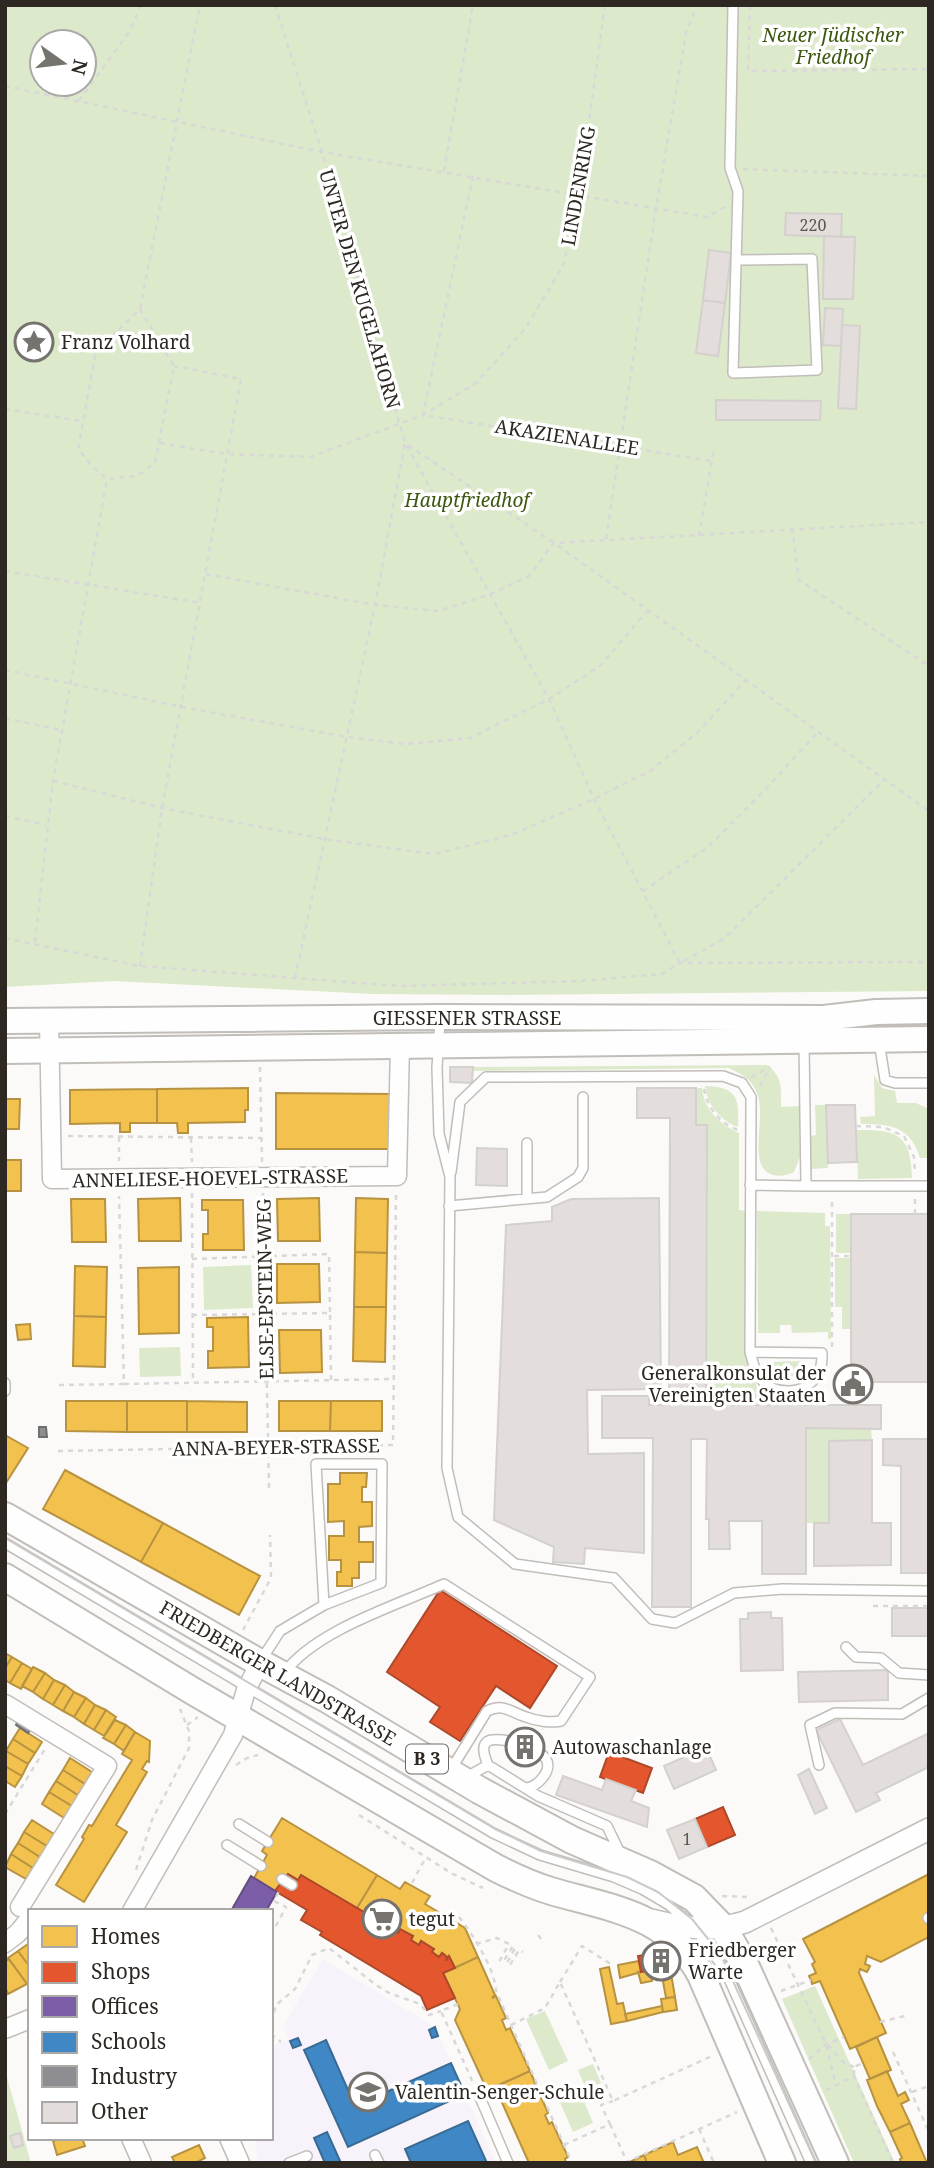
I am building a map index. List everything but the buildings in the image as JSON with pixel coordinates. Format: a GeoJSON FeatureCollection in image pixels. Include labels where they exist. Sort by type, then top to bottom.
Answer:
{"type":"FeatureCollection","features":[{"type":"Feature","properties":{"kind":"main road","name":"GIESSENER STRASSE"},"geometry":{"type":"LineString","coordinates":[[5,1051],[440,1044],[804,1029],[876,1012],[929,1011]]}},
{"type":"Feature","properties":{"kind":"main road","name":"GIESSENER STRASSE"},"geometry":{"type":"LineString","coordinates":[[5,1021],[440,1017],[804,1029],[878,1040],[929,1039]]}},
{"type":"Feature","properties":{"kind":"main road","name":"FRIEDBERGER LANDSTRASSE"},"geometry":{"type":"LineString","coordinates":[[5,1516],[456,1776],[572,1840],[650,1874],[694,1898],[724,1929],[746,1967],[835,2163]]}},
{"type":"Feature","properties":{"kind":"main road"},"geometry":{"type":"LineString","coordinates":[[5,1577],[238,1717],[517,1878],[552,1891],[626,1911],[663,1930],[696,1966],[782,2163]]}},
{"type":"Feature","properties":{"kind":"street","name":"ANNELIESE-HOEVEL-STRASSE"},"geometry":{"type":"LineString","coordinates":[[49,1021],[52,1180],[397,1175]]}},
{"type":"Feature","properties":{"kind":"street"},"geometry":{"type":"LineString","coordinates":[[397,1175],[400,1045]]}},
{"type":"Feature","properties":{"kind":"street"},"geometry":{"type":"LineString","coordinates":[[134,1908],[233,1735],[248,1687],[271,1669]]}},
{"type":"Feature","properties":{"kind":"street"},"geometry":{"type":"LineString","coordinates":[[5,1704],[107,1766],[21,1909],[18,1933],[5,1943]]}},
{"type":"Feature","properties":{"kind":"street"},"geometry":{"type":"LineString","coordinates":[[641,1917],[672,1926],[695,1928],[724,1929],[745,1923],[929,1829]]}},
{"type":"Feature","properties":{"kind":"street"},"geometry":{"type":"LineString","coordinates":[[5,2029],[28,2020]]}},
{"type":"Feature","properties":{"kind":"street"},"geometry":{"type":"LineString","coordinates":[[137,2140],[142,2163]]}},
{"type":"Feature","properties":{"kind":"street"},"geometry":{"type":"LineString","coordinates":[[230,2140],[240,2163]]}},
{"type":"Feature","properties":{"kind":"lane"},"geometry":{"type":"LineString","coordinates":[[733,5],[730,168],[738,191],[733,373],[817,370],[812,259],[737,260]]}},
{"type":"Feature","properties":{"kind":"lane"},"geometry":{"type":"LineString","coordinates":[[440,1017],[437,1068],[439,1134],[450,1177]]}},
{"type":"Feature","properties":{"kind":"lane"},"geometry":{"type":"LineString","coordinates":[[804,1029],[806,1185]]}},
{"type":"Feature","properties":{"kind":"lane"},"geometry":{"type":"LineString","coordinates":[[878,1040],[885,1080],[895,1083],[929,1083]]}},
{"type":"Feature","properties":{"kind":"lane"},"geometry":{"type":"LineString","coordinates":[[750,1352],[822,1353],[821,1368],[812,1382],[803,1388],[779,1391],[761,1380],[750,1352],[751,1097],[742,1083],[723,1076],[486,1077],[460,1102],[450,1177],[447,1468],[458,1517],[515,1564],[614,1578],[652,1619],[675,1623],[734,1593],[782,1589],[929,1591]]}},
{"type":"Feature","properties":{"kind":"lane"},"geometry":{"type":"LineString","coordinates":[[449,1206],[547,1196],[578,1177],[583,1168],[583,1097]]}},
{"type":"Feature","properties":{"kind":"lane"},"geometry":{"type":"LineString","coordinates":[[527,1143],[527,1199]]}},
{"type":"Feature","properties":{"kind":"lane"},"geometry":{"type":"LineString","coordinates":[[750,1185],[929,1186]]}},
{"type":"Feature","properties":{"kind":"lane"},"geometry":{"type":"LineString","coordinates":[[5,1383],[5,1391]]}},
{"type":"Feature","properties":{"kind":"lane"},"geometry":{"type":"LineString","coordinates":[[271,1669],[280,1631],[324,1605],[381,1583],[382,1464],[316,1464],[324,1605]]}},
{"type":"Feature","properties":{"kind":"lane","name":"FRIEDBERGER LANDSTRASSE"},"geometry":{"type":"LineString","coordinates":[[5,1543],[493,1833],[540,1855],[614,1877],[669,1905],[695,1928],[725,1970],[811,2163]]}},
{"type":"Feature","properties":{"kind":"lane"},"geometry":{"type":"LineString","coordinates":[[271,1669],[330,1634],[444,1584],[590,1677],[561,1721],[552,1723],[525,1717],[506,1707],[487,1712],[456,1776]]}},
{"type":"Feature","properties":{"kind":"lane"},"geometry":{"type":"LineString","coordinates":[[846,1647],[856,1657],[881,1658],[899,1673],[929,1675]]}},
{"type":"Feature","properties":{"kind":"lane"},"geometry":{"type":"LineString","coordinates":[[819,1765],[810,1725],[835,1713],[902,1714],[929,1698]]}},
{"type":"Feature","properties":{"kind":"lane"},"geometry":{"type":"LineString","coordinates":[[514,1742],[496,1738],[488,1741],[484,1747],[488,1765],[526,1788],[607,1826],[624,1863]]}},
{"type":"Feature","properties":{"kind":"lane"},"geometry":{"type":"LineString","coordinates":[[526,1788],[533,1788],[545,1773],[546,1758],[538,1751]]}},
{"type":"Feature","properties":{"kind":"lane"},"geometry":{"type":"LineString","coordinates":[[456,1776],[488,1765]]}},
{"type":"Feature","properties":{"kind":"lane"},"geometry":{"type":"LineString","coordinates":[[239,1824],[268,1842]]}},
{"type":"Feature","properties":{"kind":"lane"},"geometry":{"type":"LineString","coordinates":[[227,1845],[261,1866]]}},
{"type":"Feature","properties":{"kind":"lane"},"geometry":{"type":"LineString","coordinates":[[478,2095],[511,2161]]}},
{"type":"Feature","properties":{"kind":"lane"},"geometry":{"type":"LineString","coordinates":[[289,2163],[307,2156]]}},
{"type":"Feature","properties":{"kind":"path"},"geometry":{"type":"LineString","coordinates":[[79,101],[129,32],[141,5]]}},
{"type":"Feature","properties":{"kind":"path"},"geometry":{"type":"LineString","coordinates":[[140,309],[174,366],[160,443],[155,463],[137,476],[107,479],[78,449],[81,421],[96,352],[140,309],[200,5]]}},
{"type":"Feature","properties":{"kind":"path","name":"UNTER DEN KUGELAHORN"},"geometry":{"type":"LineString","coordinates":[[275,5],[322,152],[405,443],[549,699],[594,799],[680,963]]}},
{"type":"Feature","properties":{"kind":"path"},"geometry":{"type":"LineString","coordinates":[[444,172],[473,5]]}},
{"type":"Feature","properties":{"kind":"path","name":"LINDENRING"},"geometry":{"type":"LineString","coordinates":[[160,443],[226,454],[310,457],[424,415],[476,383],[525,329],[564,264],[579,194],[605,5]]}},
{"type":"Feature","properties":{"kind":"path"},"geometry":{"type":"LineString","coordinates":[[606,539],[656,208],[687,33],[697,5]]}},
{"type":"Feature","properties":{"kind":"path"},"geometry":{"type":"LineString","coordinates":[[750,5],[748,71],[929,69]]}},
{"type":"Feature","properties":{"kind":"path"},"geometry":{"type":"LineString","coordinates":[[5,86],[322,152],[707,217],[724,207],[738,191]]}},
{"type":"Feature","properties":{"kind":"path"},"geometry":{"type":"LineString","coordinates":[[730,168],[929,176]]}},
{"type":"Feature","properties":{"kind":"path"},"geometry":{"type":"LineString","coordinates":[[424,415],[473,176]]}},
{"type":"Feature","properties":{"kind":"path"},"geometry":{"type":"LineString","coordinates":[[140,966],[162,808],[241,379],[174,366]]}},
{"type":"Feature","properties":{"kind":"path"},"geometry":{"type":"LineString","coordinates":[[5,409],[81,421]]}},
{"type":"Feature","properties":{"kind":"path","name":"AKAZIENALLEE"},"geometry":{"type":"LineString","coordinates":[[424,415],[711,461]]}},
{"type":"Feature","properties":{"kind":"path"},"geometry":{"type":"LineString","coordinates":[[295,978],[375,605],[405,443],[554,543],[929,811]]}},
{"type":"Feature","properties":{"kind":"path"},"geometry":{"type":"LineString","coordinates":[[699,536],[714,447]]}},
{"type":"Feature","properties":{"kind":"path"},"geometry":{"type":"LineString","coordinates":[[35,944],[52,781],[107,479]]}},
{"type":"Feature","properties":{"kind":"path"},"geometry":{"type":"LineString","coordinates":[[206,574],[375,605],[438,611],[491,594],[529,576],[554,543],[929,522]]}},
{"type":"Feature","properties":{"kind":"path"},"geometry":{"type":"LineString","coordinates":[[792,528],[799,580],[929,666]]}},
{"type":"Feature","properties":{"kind":"path"},"geometry":{"type":"LineString","coordinates":[[5,571],[201,603]]}},
{"type":"Feature","properties":{"kind":"path"},"geometry":{"type":"LineString","coordinates":[[5,670],[182,708],[347,737],[406,744],[470,738],[549,699],[600,666],[647,611]]}},
{"type":"Feature","properties":{"kind":"path"},"geometry":{"type":"LineString","coordinates":[[52,781],[162,808],[324,839],[434,854],[511,835],[650,771],[697,733],[745,681]]}},
{"type":"Feature","properties":{"kind":"path"},"geometry":{"type":"LineString","coordinates":[[5,718],[61,730]]}},
{"type":"Feature","properties":{"kind":"path"},"geometry":{"type":"LineString","coordinates":[[643,891],[707,848],[818,732]]}},
{"type":"Feature","properties":{"kind":"path"},"geometry":{"type":"LineString","coordinates":[[5,938],[140,966],[399,986],[531,983],[662,974],[724,939],[885,779]]}},
{"type":"Feature","properties":{"kind":"path"},"geometry":{"type":"LineString","coordinates":[[5,816],[47,825]]}},
{"type":"Feature","properties":{"kind":"path"},"geometry":{"type":"LineString","coordinates":[[680,963],[929,962]]}},
{"type":"Feature","properties":{"kind":"path","name":"ELSE-EPSTEIN-WEG"},"geometry":{"type":"LineString","coordinates":[[260,1047],[269,1489]]}},
{"type":"Feature","properties":{"kind":"path"},"geometry":{"type":"LineString","coordinates":[[742,1083],[770,1067],[757,1092],[751,1097]]}},
{"type":"Feature","properties":{"kind":"path"},"geometry":{"type":"LineString","coordinates":[[704,1083],[707,1101],[720,1120],[727,1126],[742,1130],[742,1121]]}},
{"type":"Feature","properties":{"kind":"path"},"geometry":{"type":"LineString","coordinates":[[856,1126],[883,1127],[904,1136],[914,1157],[915,1214]]}},
{"type":"Feature","properties":{"kind":"path"},"geometry":{"type":"LineString","coordinates":[[51,1136],[262,1138]]}},
{"type":"Feature","properties":{"kind":"path"},"geometry":{"type":"LineString","coordinates":[[119,1137],[124,1384]]}},
{"type":"Feature","properties":{"kind":"path"},"geometry":{"type":"LineString","coordinates":[[191,1138],[192,1383]]}},
{"type":"Feature","properties":{"kind":"path","name":"ANNA-BEYER-STRASSE"},"geometry":{"type":"LineString","coordinates":[[58,1451],[393,1445],[397,1175]]}},
{"type":"Feature","properties":{"kind":"path"},"geometry":{"type":"LineString","coordinates":[[832,1186],[832,1351]]}},
{"type":"Feature","properties":{"kind":"path"},"geometry":{"type":"LineString","coordinates":[[192,1259],[330,1254],[331,1380]]}},
{"type":"Feature","properties":{"kind":"path"},"geometry":{"type":"LineString","coordinates":[[832,1256],[851,1255]]}},
{"type":"Feature","properties":{"kind":"path"},"geometry":{"type":"LineString","coordinates":[[192,1315],[330,1313]]}},
{"type":"Feature","properties":{"kind":"path"},"geometry":{"type":"LineString","coordinates":[[59,1385],[393,1379]]}},
{"type":"Feature","properties":{"kind":"path"},"geometry":{"type":"LineString","coordinates":[[240,1636],[271,1578],[270,1535]]}},
{"type":"Feature","properties":{"kind":"path"},"geometry":{"type":"LineString","coordinates":[[873,1606],[929,1606]]}},
{"type":"Feature","properties":{"kind":"path"},"geometry":{"type":"LineString","coordinates":[[134,1908],[136,1868],[152,1819],[189,1748],[187,1725],[177,1702]]}},
{"type":"Feature","properties":{"kind":"path"},"geometry":{"type":"LineString","coordinates":[[187,1725],[201,1716]]}},
{"type":"Feature","properties":{"kind":"path"},"geometry":{"type":"LineString","coordinates":[[5,1814],[54,1735]]}},
{"type":"Feature","properties":{"kind":"path"},"geometry":{"type":"LineString","coordinates":[[356,1812],[450,1873],[483,1888]]}},
{"type":"Feature","properties":{"kind":"path"},"geometry":{"type":"LineString","coordinates":[[412,1883],[426,1857]]}},
{"type":"Feature","properties":{"kind":"path"},"geometry":{"type":"LineString","coordinates":[[273,1931],[286,1907],[274,1900],[286,1882]]}},
{"type":"Feature","properties":{"kind":"path"},"geometry":{"type":"LineString","coordinates":[[459,1917],[470,1932],[495,1980],[494,1990],[572,2163]]}},
{"type":"Feature","properties":{"kind":"path"},"geometry":{"type":"LineString","coordinates":[[769,1925],[826,2044],[836,2085]]}},
{"type":"Feature","properties":{"kind":"path"},"geometry":{"type":"LineString","coordinates":[[538,1935],[542,1940]]}},
{"type":"Feature","properties":{"kind":"path"},"geometry":{"type":"LineString","coordinates":[[476,1944],[497,1937],[509,1944],[500,1960],[503,1962],[513,1946],[515,1948],[507,1963],[510,1965],[519,1950],[523,1952]]}},
{"type":"Feature","properties":{"kind":"path"},"geometry":{"type":"LineString","coordinates":[[511,2025],[545,2008],[582,1946],[614,1966]]}},
{"type":"Feature","properties":{"kind":"path"},"geometry":{"type":"LineString","coordinates":[[273,2015],[276,2005],[295,1989],[312,1955],[329,1948],[382,1989],[420,2004],[429,2015],[458,2004]]}},
{"type":"Feature","properties":{"kind":"path"},"geometry":{"type":"LineString","coordinates":[[772,1995],[811,1980]]}},
{"type":"Feature","properties":{"kind":"path"},"geometry":{"type":"LineString","coordinates":[[560,1982],[613,2101]]}},
{"type":"Feature","properties":{"kind":"path"},"geometry":{"type":"LineString","coordinates":[[441,2011],[478,2095]]}},
{"type":"Feature","properties":{"kind":"path"},"geometry":{"type":"LineString","coordinates":[[880,2022],[905,2016]]}},
{"type":"Feature","properties":{"kind":"path"},"geometry":{"type":"LineString","coordinates":[[273,2036],[281,2042]]}},
{"type":"Feature","properties":{"kind":"path"},"geometry":{"type":"LineString","coordinates":[[804,2063],[826,2044],[844,2037]]}},
{"type":"Feature","properties":{"kind":"path"},"geometry":{"type":"LineString","coordinates":[[826,2044],[832,2047],[843,2062],[854,2067],[863,2063]]}},
{"type":"Feature","properties":{"kind":"path"},"geometry":{"type":"LineString","coordinates":[[893,2052],[929,2132]]}},
{"type":"Feature","properties":{"kind":"path"},"geometry":{"type":"LineString","coordinates":[[719,2053],[601,2105],[627,2162],[744,2109]]}},
{"type":"Feature","properties":{"kind":"path"},"geometry":{"type":"LineString","coordinates":[[854,2067],[854,2076],[893,2163]]}},
{"type":"Feature","properties":{"kind":"path"},"geometry":{"type":"LineString","coordinates":[[822,2092],[854,2076]]}},
{"type":"Feature","properties":{"kind":"path"},"geometry":{"type":"LineString","coordinates":[[912,2093],[929,2086]]}},
{"type":"Feature","properties":{"kind":"path"},"geometry":{"type":"LineString","coordinates":[[564,2146],[610,2124]]}},
{"type":"Feature","properties":{"kind":"path"},"geometry":{"type":"LineString","coordinates":[[699,2129],[714,2163]]}},
{"type":"Feature","properties":{"kind":"shaded area","name":"Valentin-Senger-Schule"},"geometry":{"type":"Polygon","coordinates":[[[323,1959],[435,2027],[496,2163],[258,2163],[254,2140],[273,2140],[273,2044],[288,2039],[283,2026],[323,1959]]]}},
{"type":"Feature","properties":{"kind":"green space","name":"Hauptfriedhof"},"geometry":{"type":"Polygon","coordinates":[[[5,5],[929,5],[929,991],[373,994],[114,981],[5,987],[5,5]]]}},
{"type":"Feature","properties":{"kind":"green space"},"geometry":{"type":"Polygon","coordinates":[[[767,1065],[778,1079],[781,1107],[799,1106],[800,1157],[794,1172],[785,1175],[775,1176],[763,1169],[759,1156],[760,1110],[757,1093],[749,1081],[729,1068],[473,1071],[473,1067],[767,1065]]]}},
{"type":"Feature","properties":{"kind":"green space"},"geometry":{"type":"Polygon","coordinates":[[[874,1075],[882,1088],[895,1091],[897,1103],[916,1103],[929,1109],[929,1158],[920,1158],[911,1139],[898,1129],[861,1124],[860,1117],[875,1116],[874,1075]]]}},
{"type":"Feature","properties":{"kind":"green space"},"geometry":{"type":"Polygon","coordinates":[[[705,1086],[724,1089],[734,1096],[738,1108],[738,1127],[726,1121],[716,1111],[708,1099],[705,1086]]]}},
{"type":"Feature","properties":{"kind":"green space"},"geometry":{"type":"Polygon","coordinates":[[[696,1088],[702,1088],[706,1103],[714,1115],[739,1133],[739,1210],[746,1211],[746,1355],[757,1388],[775,1399],[775,1405],[706,1405],[706,1125],[696,1125],[696,1088]]]}},
{"type":"Feature","properties":{"kind":"green space"},"geometry":{"type":"Polygon","coordinates":[[[815,1105],[826,1105],[828,1168],[811,1169],[811,1136],[816,1135],[815,1105]]]}},
{"type":"Feature","properties":{"kind":"green space"},"geometry":{"type":"Polygon","coordinates":[[[856,1130],[882,1131],[899,1137],[909,1152],[912,1178],[858,1179],[856,1130]]]}},
{"type":"Feature","properties":{"kind":"green space"},"geometry":{"type":"Polygon","coordinates":[[[757,1211],[825,1213],[825,1226],[830,1226],[831,1339],[828,1339],[828,1332],[792,1333],[791,1325],[780,1325],[780,1333],[758,1333],[757,1211]]]}},
{"type":"Feature","properties":{"kind":"green space"},"geometry":{"type":"Polygon","coordinates":[[[836,1214],[851,1214],[851,1253],[836,1253],[836,1214]]]}},
{"type":"Feature","properties":{"kind":"green space"},"geometry":{"type":"Polygon","coordinates":[[[835,1258],[851,1258],[851,1329],[842,1329],[842,1307],[835,1307],[835,1258]]]}},
{"type":"Feature","properties":{"kind":"green space"},"geometry":{"type":"Polygon","coordinates":[[[251,1265],[253,1308],[204,1310],[203,1267],[251,1265]]]}},
{"type":"Feature","properties":{"kind":"green space"},"geometry":{"type":"Polygon","coordinates":[[[180,1347],[181,1376],[140,1377],[139,1348],[180,1347]]]}},
{"type":"Feature","properties":{"kind":"green space"},"geometry":{"type":"Polygon","coordinates":[[[801,1361],[806,1371],[801,1380],[773,1380],[768,1374],[768,1368],[774,1362],[801,1361]]]}},
{"type":"Feature","properties":{"kind":"green space"},"geometry":{"type":"Polygon","coordinates":[[[806,1428],[871,1429],[872,1440],[829,1441],[829,1523],[806,1523],[806,1428]]]}},
{"type":"Feature","properties":{"kind":"green space"},"geometry":{"type":"Polygon","coordinates":[[[815,1986],[895,2163],[854,2163],[782,1999],[815,1986]]]}},
{"type":"Feature","properties":{"kind":"green space"},"geometry":{"type":"Polygon","coordinates":[[[545,2011],[568,2061],[549,2070],[526,2019],[545,2011]]]}},
{"type":"Feature","properties":{"kind":"green space"},"geometry":{"type":"Polygon","coordinates":[[[593,2064],[601,2083],[586,2089],[578,2070],[593,2064]]]}},
{"type":"Feature","properties":{"kind":"green space"},"geometry":{"type":"Polygon","coordinates":[[[5,2070],[31,2163],[5,2163],[5,2070]]]}},
{"type":"Feature","properties":{"kind":"green space"},"geometry":{"type":"Polygon","coordinates":[[[579,2089],[593,2123],[573,2132],[558,2098],[579,2089]]]}},
{"type":"Feature","properties":{"kind":"tram line"},"geometry":{"type":"LineString","coordinates":[[5,1538],[495,1829],[541,1851],[627,1877],[658,1892],[692,1919],[721,1955],[816,2163]]}},
{"type":"Feature","properties":{"kind":"place","name":"Franz Volhard"},"geometry":{"type":"Point","coordinates":[34,342]}},
{"type":"Feature","properties":{"kind":"place","name":"Generalkonsulat der Vereinigten Staaten"},"geometry":{"type":"Point","coordinates":[853,1384]}},
{"type":"Feature","properties":{"kind":"place","name":"Autowaschanlage"},"geometry":{"type":"Point","coordinates":[525,1747]}},
{"type":"Feature","properties":{"kind":"place","name":"tegut"},"geometry":{"type":"Point","coordinates":[382,1919]}},
{"type":"Feature","properties":{"kind":"place","name":"Friedberger Warte"},"geometry":{"type":"Point","coordinates":[661,1961]}},
{"type":"Feature","properties":{"kind":"place","name":"Valentin-Senger-Schule"},"geometry":{"type":"Point","coordinates":[368,2092]}},
{"type":"Feature","properties":{"kind":"park label","name":"Neuer Jüdischer Friedhof"},"geometry":{"type":"Point","coordinates":[833,46]}}]}
